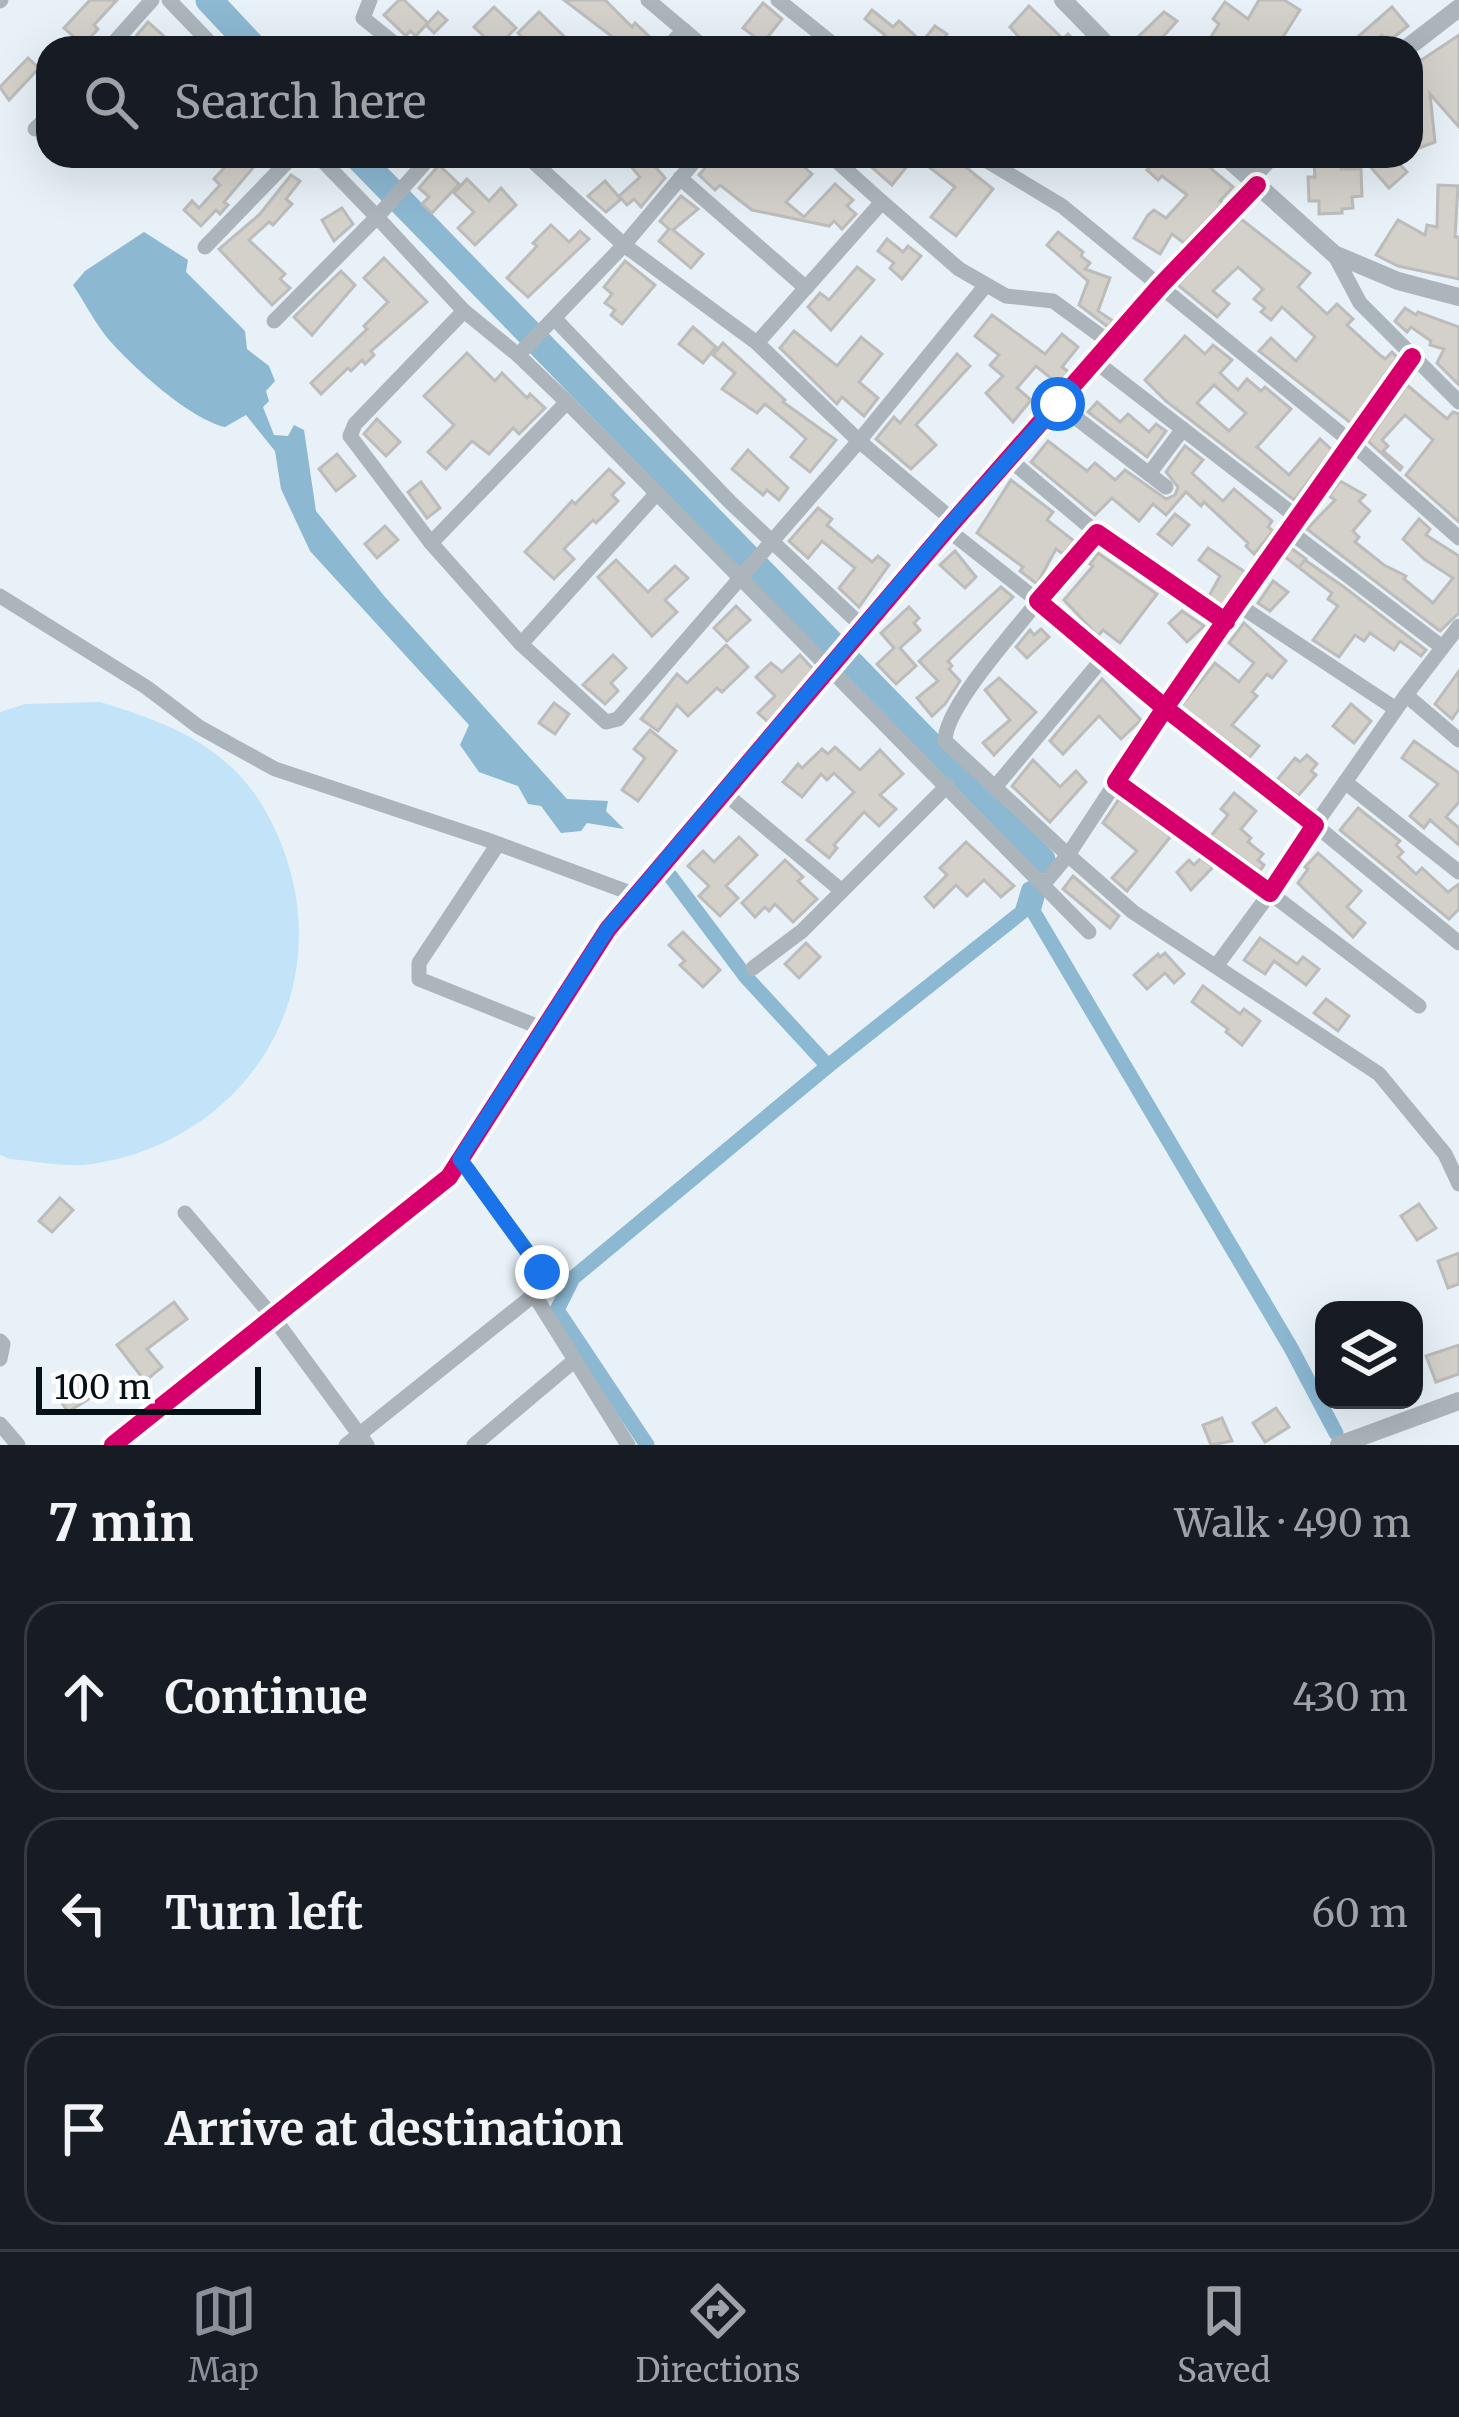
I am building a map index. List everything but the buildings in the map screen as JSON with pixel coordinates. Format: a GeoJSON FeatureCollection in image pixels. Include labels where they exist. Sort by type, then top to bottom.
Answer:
{"type":"FeatureCollection","features":[{"type":"Feature","properties":{"kind":"street"},"geometry":{"type":"LineString","coordinates":[[120,36],[152,0]]}},
{"type":"Feature","properties":{"kind":"street"},"geometry":{"type":"LineString","coordinates":[[169,0],[204,36]]}},
{"type":"Feature","properties":{"kind":"street"},"geometry":{"type":"LineString","coordinates":[[370,0],[363,18],[385,36]]}},
{"type":"Feature","properties":{"kind":"street"},"geometry":{"type":"LineString","coordinates":[[649,0],[691,36]]}},
{"type":"Feature","properties":{"kind":"street"},"geometry":{"type":"LineString","coordinates":[[778,0],[823,36]]}},
{"type":"Feature","properties":{"kind":"street"},"geometry":{"type":"LineString","coordinates":[[1063,0],[1098,36]]}},
{"type":"Feature","properties":{"kind":"street"},"geometry":{"type":"LineString","coordinates":[[1423,36],[1459,8]]}},
{"type":"Feature","properties":{"kind":"street"},"geometry":{"type":"LineString","coordinates":[[678,36],[684,30]]}},
{"type":"Feature","properties":{"kind":"street"},"geometry":{"type":"LineString","coordinates":[[205,247],[281,168]]}},
{"type":"Feature","properties":{"kind":"street"},"geometry":{"type":"LineString","coordinates":[[329,168],[464,311],[567,402],[1089,932]]}},
{"type":"Feature","properties":{"kind":"street"},"geometry":{"type":"LineString","coordinates":[[274,321],[420,168]]}},
{"type":"Feature","properties":{"kind":"street"},"geometry":{"type":"LineString","coordinates":[[540,168],[624,245],[757,343],[950,525],[1165,709],[1459,943]]}},
{"type":"Feature","properties":{"kind":"street"},"geometry":{"type":"LineString","coordinates":[[518,355],[624,245],[689,168]]}},
{"type":"Feature","properties":{"kind":"street"},"geometry":{"type":"LineString","coordinates":[[844,168],[959,269],[1006,296],[1053,301],[1112,344]]}},
{"type":"Feature","properties":{"kind":"street"},"geometry":{"type":"LineString","coordinates":[[999,168],[1062,206],[1459,538]]}},
{"type":"Feature","properties":{"kind":"street"},"geometry":{"type":"LineString","coordinates":[[1238,168],[1334,254],[1397,280],[1459,297]]}},
{"type":"Feature","properties":{"kind":"street"},"geometry":{"type":"LineString","coordinates":[[113,1445],[449,1177],[608,928],[950,525],[1263,168]]}},
{"type":"Feature","properties":{"kind":"street"},"geometry":{"type":"LineString","coordinates":[[680,178],[806,287]]}},
{"type":"Feature","properties":{"kind":"street"},"geometry":{"type":"LineString","coordinates":[[757,343],[882,202]]}},
{"type":"Feature","properties":{"kind":"street"},"geometry":{"type":"LineString","coordinates":[[1334,254],[1360,303],[1459,402]]}},
{"type":"Feature","properties":{"kind":"street"},"geometry":{"type":"LineString","coordinates":[[464,311],[355,424],[350,436],[431,544],[521,644],[606,722],[617,719],[773,542],[986,284]]}},
{"type":"Feature","properties":{"kind":"street"},"geometry":{"type":"LineString","coordinates":[[554,318],[863,627]]}},
{"type":"Feature","properties":{"kind":"street"},"geometry":{"type":"LineString","coordinates":[[1043,885],[1412,357]]}},
{"type":"Feature","properties":{"kind":"street"},"geometry":{"type":"LineString","coordinates":[[1096,362],[1442,647]]}},
{"type":"Feature","properties":{"kind":"street"},"geometry":{"type":"LineString","coordinates":[[431,544],[567,402]]}},
{"type":"Feature","properties":{"kind":"street"},"geometry":{"type":"LineString","coordinates":[[1058,404],[1166,488]]}},
{"type":"Feature","properties":{"kind":"street"},"geometry":{"type":"LineString","coordinates":[[1149,474],[1184,430]]}},
{"type":"Feature","properties":{"kind":"street"},"geometry":{"type":"LineString","coordinates":[[1010,459],[1097,533],[1226,622]]}},
{"type":"Feature","properties":{"kind":"street"},"geometry":{"type":"LineString","coordinates":[[521,644],[657,493]]}},
{"type":"Feature","properties":{"kind":"street"},"geometry":{"type":"LineString","coordinates":[[1097,533],[1037,601],[961,703],[945,741],[1133,912],[1379,1074],[1445,1154],[1459,1184]]}},
{"type":"Feature","properties":{"kind":"street"},"geometry":{"type":"LineString","coordinates":[[0,596],[146,687],[199,727],[275,769],[637,895]]}},
{"type":"Feature","properties":{"kind":"street"},"geometry":{"type":"LineString","coordinates":[[1237,604],[1459,740]]}},
{"type":"Feature","properties":{"kind":"street"},"geometry":{"type":"LineString","coordinates":[[1217,965],[1459,626]]}},
{"type":"Feature","properties":{"kind":"street"},"geometry":{"type":"LineString","coordinates":[[996,786],[1104,657]]}},
{"type":"Feature","properties":{"kind":"street"},"geometry":{"type":"LineString","coordinates":[[1116,782],[1419,1006]]}},
{"type":"Feature","properties":{"kind":"street"},"geometry":{"type":"LineString","coordinates":[[1345,782],[1459,872]]}},
{"type":"Feature","properties":{"kind":"street"},"geometry":{"type":"LineString","coordinates":[[753,968],[802,931],[947,786]]}},
{"type":"Feature","properties":{"kind":"street"},"geometry":{"type":"LineString","coordinates":[[722,792],[842,891]]}},
{"type":"Feature","properties":{"kind":"street"},"geometry":{"type":"LineString","coordinates":[[497,844],[419,963],[419,979],[544,1029]]}},
{"type":"Feature","properties":{"kind":"street"},"geometry":{"type":"LineString","coordinates":[[185,1213],[273,1317],[357,1441],[545,1286],[542,1272],[460,1159]]}},
{"type":"Feature","properties":{"kind":"street"},"geometry":{"type":"LineString","coordinates":[[535,1296],[622,1443]]}},
{"type":"Feature","properties":{"kind":"street"},"geometry":{"type":"LineString","coordinates":[[0,1341],[0,1359]]}},
{"type":"Feature","properties":{"kind":"street"},"geometry":{"type":"LineString","coordinates":[[474,1445],[575,1360]]}},
{"type":"Feature","properties":{"kind":"street"},"geometry":{"type":"LineString","coordinates":[[1340,1445],[1459,1401]]}},
{"type":"Feature","properties":{"kind":"street"},"geometry":{"type":"LineString","coordinates":[[0,1424],[18,1445]]}},
{"type":"Feature","properties":{"kind":"shaded area"},"geometry":{"type":"Polygon","coordinates":[[[144,232],[188,260],[186,272],[245,331],[247,349],[269,366],[275,381],[266,391],[269,401],[263,407],[274,435],[288,436],[294,425],[304,430],[316,511],[385,597],[567,799],[608,801],[606,811],[624,829],[587,823],[581,831],[561,833],[541,806],[528,804],[518,786],[479,772],[460,745],[469,725],[310,551],[281,489],[275,451],[246,415],[225,427],[196,414],[148,378],[105,335],[73,285],[85,271],[144,232]]]}},
{"type":"Feature","properties":{"kind":"shaded area"},"geometry":{"type":"Polygon","coordinates":[[[100,702],[185,734],[249,786],[287,860],[298,913],[297,965],[285,1013],[263,1057],[232,1095],[192,1127],[146,1150],[93,1164],[10,1159],[0,1155],[0,712],[25,704],[100,702]]]}},
{"type":"Feature","properties":{"kind":"waterway"},"geometry":{"type":"LineString","coordinates":[[209,0],[243,36]]}},
{"type":"Feature","properties":{"kind":"waterway"},"geometry":{"type":"LineString","coordinates":[[369,168],[1042,860]]}},
{"type":"Feature","properties":{"kind":"waterway"},"geometry":{"type":"LineString","coordinates":[[668,873],[746,977],[828,1066],[1022,912],[1029,889],[1037,897],[1033,911],[1291,1348],[1336,1433]]}},
{"type":"Feature","properties":{"kind":"waterway"},"geometry":{"type":"LineString","coordinates":[[647,1445],[557,1310],[573,1278],[828,1066]]}},
{"type":"Feature","properties":{"kind":"cycle path"},"geometry":{"type":"LineString","coordinates":[[113,1445],[449,1177],[608,929],[947,529],[1160,286],[1257,185]]}},
{"type":"Feature","properties":{"kind":"cycle path"},"geometry":{"type":"LineString","coordinates":[[1226,622],[1097,533],[1038,601],[1165,708],[1116,782],[1270,893],[1315,825],[1165,708],[1237,604],[1412,357]]}},
{"type":"Feature","properties":{"kind":"route"},"geometry":{"type":"LineString","coordinates":[[542,1272],[460,1159],[608,928],[1058,404]]}}]}
